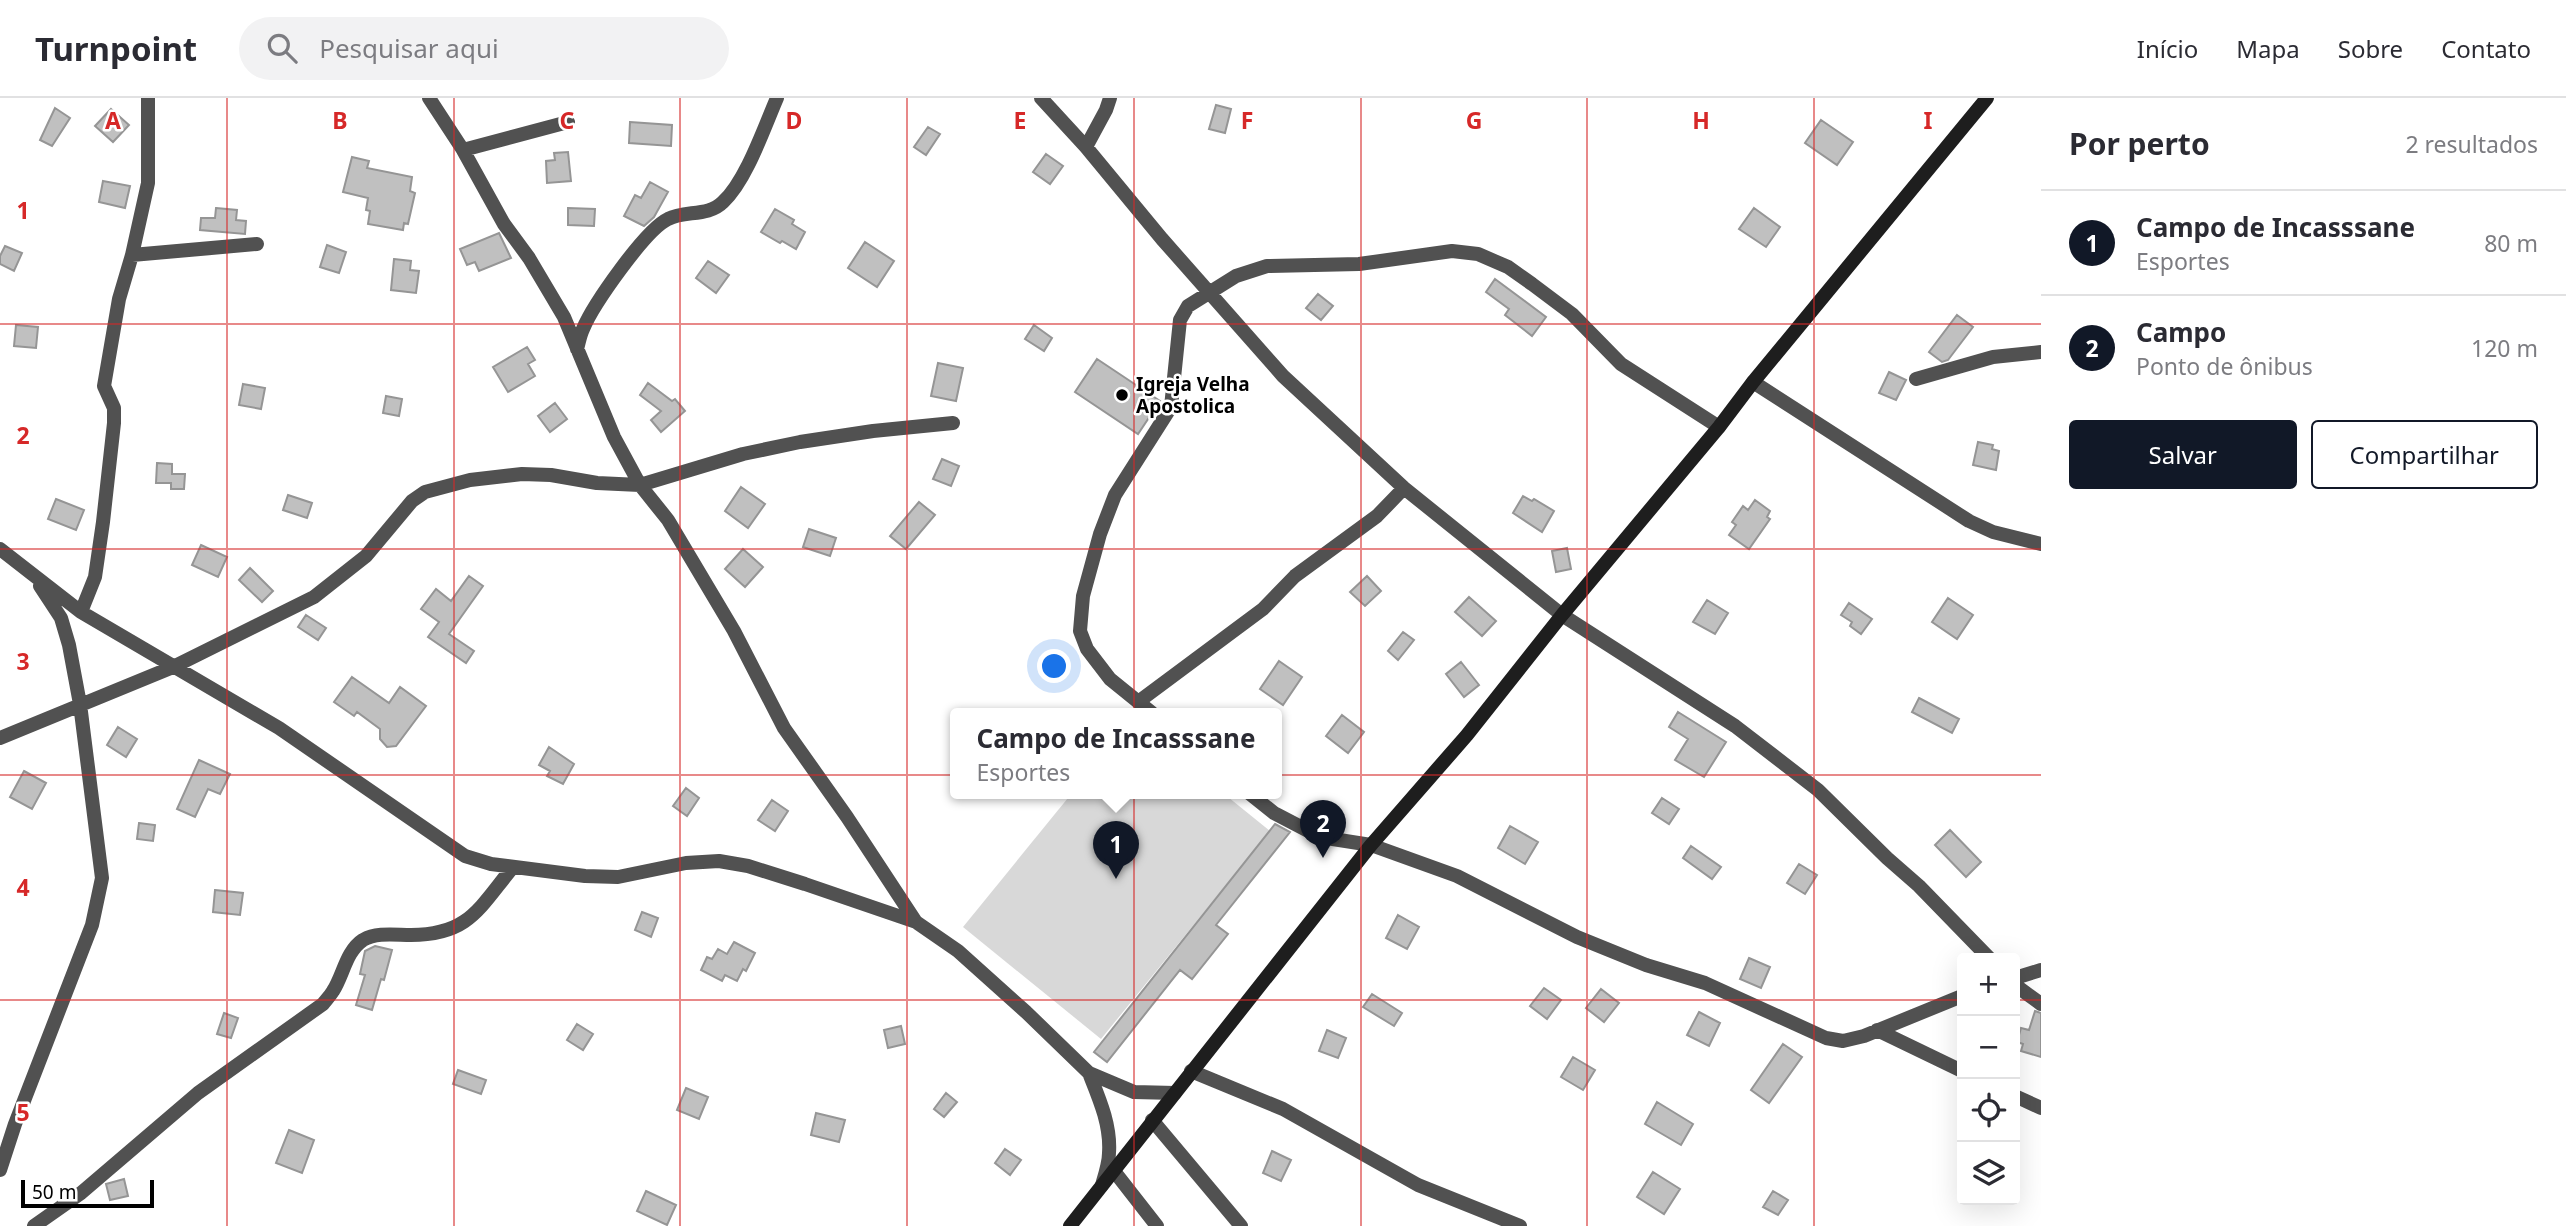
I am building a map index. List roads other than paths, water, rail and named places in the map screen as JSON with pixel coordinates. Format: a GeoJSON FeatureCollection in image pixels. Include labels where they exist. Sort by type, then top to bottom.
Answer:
{"type":"FeatureCollection","features":[{"type":"Feature","properties":{"kind":"street"},"geometry":{"type":"LineString","coordinates":[[82,612],[95,577],[111,447],[114,408],[104,386],[108,354],[148,183],[148,98]]}},
{"type":"Feature","properties":{"kind":"street"},"geometry":{"type":"LineString","coordinates":[[429,98],[463,149],[503,224],[529,258],[564,317],[614,437],[640,485],[668,520],[734,631],[784,728],[916,922]]}},
{"type":"Feature","properties":{"kind":"street"},"geometry":{"type":"LineString","coordinates":[[577,349],[583,328],[596,305],[653,230],[668,219],[716,209],[726,200],[748,163],[777,98]]}},
{"type":"Feature","properties":{"kind":"street"},"geometry":{"type":"LineString","coordinates":[[1041,98],[1283,376],[1404,488],[1562,615],[1735,726],[1818,790],[1938,904],[1984,953]]}},
{"type":"Feature","properties":{"kind":"street"},"geometry":{"type":"LineString","coordinates":[[1086,147],[1110,98]]}},
{"type":"Feature","properties":{"kind":"street"},"geometry":{"type":"LineString","coordinates":[[1070,1226],[1371,845],[1467,736],[1562,615],[1987,98]]}},
{"type":"Feature","properties":{"kind":"street"},"geometry":{"type":"LineString","coordinates":[[463,149],[568,122]]}},
{"type":"Feature","properties":{"kind":"street"},"geometry":{"type":"LineString","coordinates":[[132,255],[257,244]]}},
{"type":"Feature","properties":{"kind":"street"},"geometry":{"type":"LineString","coordinates":[[1146,708],[1110,679],[1087,649],[1080,631],[1083,596],[1100,534],[1115,495],[1171,407],[1180,320],[1188,306],[1236,276],[1267,266],[1359,264],[1452,251],[1478,254],[1508,267],[1532,284],[1572,314],[1621,363],[1719,427]]}},
{"type":"Feature","properties":{"kind":"street"},"geometry":{"type":"LineString","coordinates":[[1916,379],[1993,357],[2041,352]]}},
{"type":"Feature","properties":{"kind":"street"},"geometry":{"type":"LineString","coordinates":[[1753,382],[1969,521],[1993,532],[2041,544]]}},
{"type":"Feature","properties":{"kind":"street"},"geometry":{"type":"LineString","coordinates":[[0,738],[173,667],[314,597],[366,556],[412,501],[425,492],[470,480],[522,474],[640,485],[743,454],[800,442],[953,423]]}},
{"type":"Feature","properties":{"kind":"street"},"geometry":{"type":"LineString","coordinates":[[1138,702],[1263,609],[1296,576],[1377,516],[1404,488]]}},
{"type":"Feature","properties":{"kind":"street"},"geometry":{"type":"LineString","coordinates":[[0,549],[82,612],[279,727],[465,856],[479,862],[513,867],[618,877],[686,863],[719,861],[748,866],[916,922],[958,951],[1088,1073],[1134,1092],[1175,1093]]}},
{"type":"Feature","properties":{"kind":"street"},"geometry":{"type":"LineString","coordinates":[[0,1170],[99,903],[102,878],[80,704],[61,618],[33,576]]}},
{"type":"Feature","properties":{"kind":"street"},"geometry":{"type":"LineString","coordinates":[[1257,799],[1286,820],[1320,837],[1371,845],[1457,876],[1577,937],[1646,965],[1705,983],[1826,1038],[1843,1041],[1957,998]]}},
{"type":"Feature","properties":{"kind":"street"},"geometry":{"type":"LineString","coordinates":[[34,1226],[81,1193],[198,1093],[323,1004],[334,991],[344,966],[361,941],[377,935],[435,935],[452,930],[475,913],[513,867]]}},
{"type":"Feature","properties":{"kind":"street"},"geometry":{"type":"LineString","coordinates":[[2020,976],[2041,970]]}},
{"type":"Feature","properties":{"kind":"street"},"geometry":{"type":"LineString","coordinates":[[2020,989],[2041,1004]]}},
{"type":"Feature","properties":{"kind":"street"},"geometry":{"type":"LineString","coordinates":[[1877,1030],[1957,1070]]}},
{"type":"Feature","properties":{"kind":"street"},"geometry":{"type":"LineString","coordinates":[[1191,1071],[1283,1109],[1418,1185],[1520,1226]]}},
{"type":"Feature","properties":{"kind":"street"},"geometry":{"type":"LineString","coordinates":[[1088,1073],[1107,1123],[1109,1153],[1102,1185]]}},
{"type":"Feature","properties":{"kind":"street"},"geometry":{"type":"LineString","coordinates":[[2020,1098],[2041,1108]]}},
{"type":"Feature","properties":{"kind":"street"},"geometry":{"type":"LineString","coordinates":[[1152,1120],[1241,1226]]}},
{"type":"Feature","properties":{"kind":"street"},"geometry":{"type":"LineString","coordinates":[[1114,1171],[1157,1226]]}},
{"type":"Feature","properties":{"kind":"street"},"geometry":{"type":"LineString","coordinates":[[48,1216],[60,1226]]}},
{"type":"Feature","properties":{"kind":"place","name":"Igreja Velha Apostolica"},"geometry":{"type":"Point","coordinates":[1122,395]}},
{"type":"Feature","properties":{"kind":"place","name":"Campo"},"geometry":{"type":"Point","coordinates":[1323,858]}},
{"type":"Feature","properties":{"kind":"place","name":"Campo de Incasssane"},"geometry":{"type":"Point","coordinates":[1116,879]}}]}
